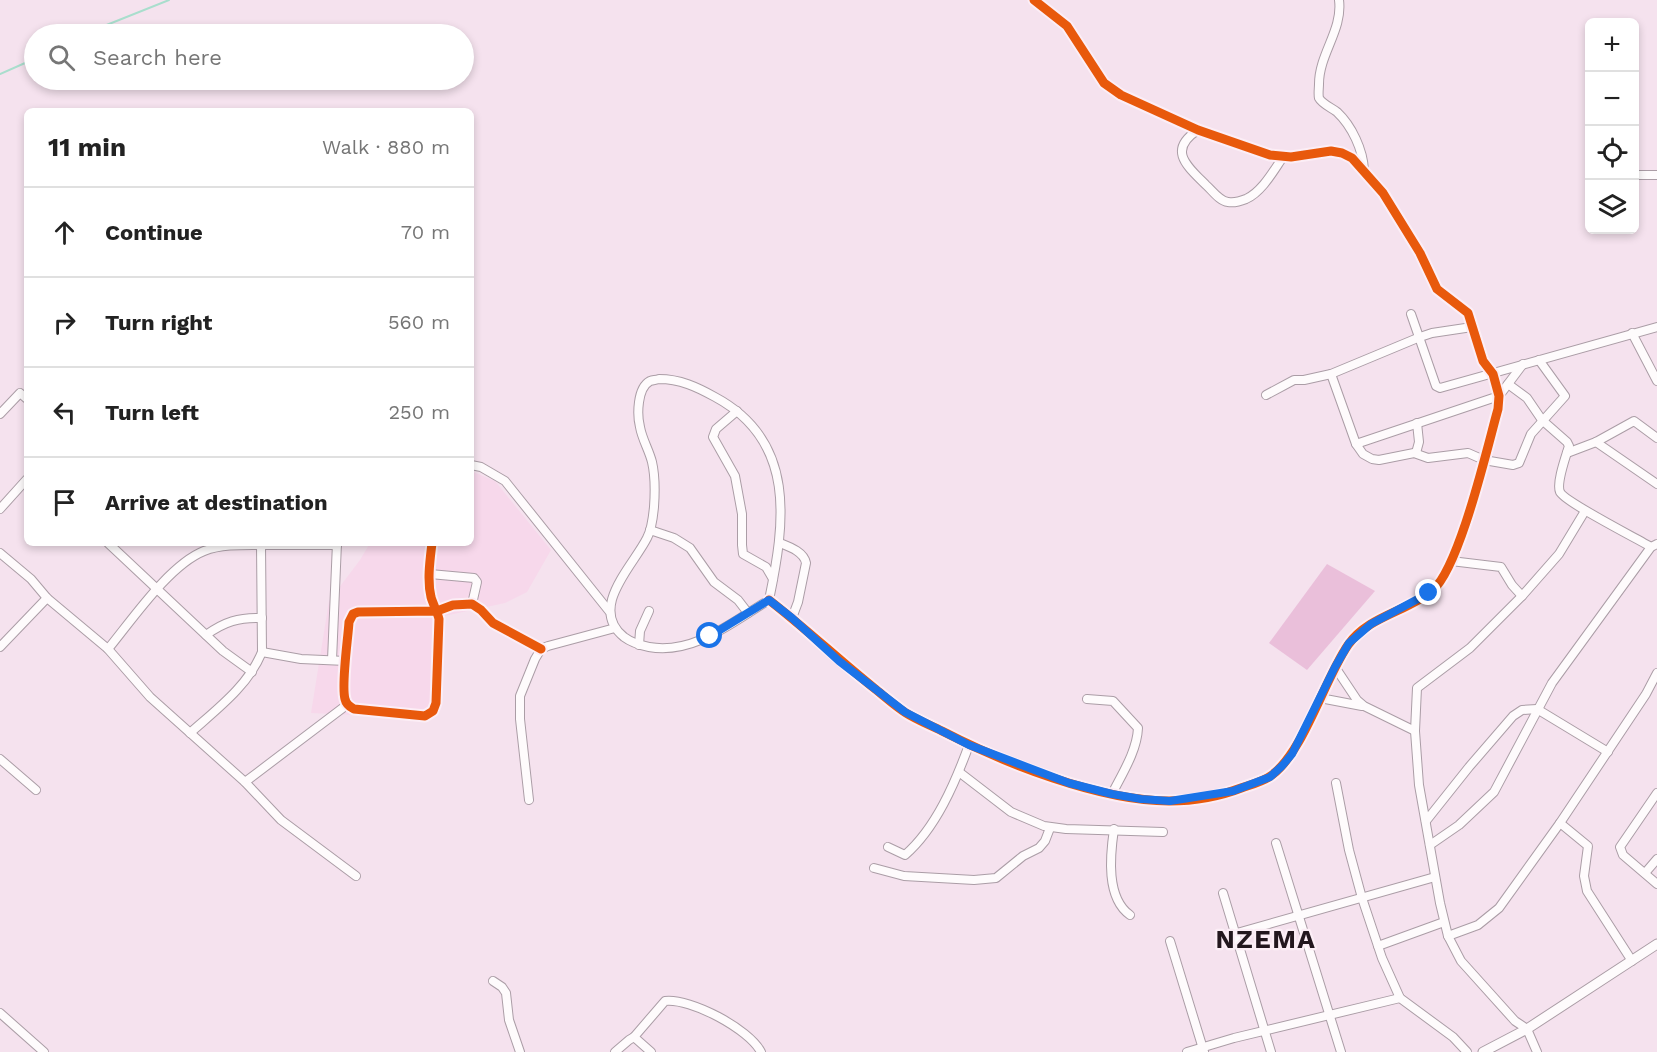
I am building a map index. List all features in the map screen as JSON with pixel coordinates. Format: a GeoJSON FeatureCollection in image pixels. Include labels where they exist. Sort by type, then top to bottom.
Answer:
{"type":"FeatureCollection","features":[{"type":"Feature","properties":{"kind":"street"},"geometry":{"type":"LineString","coordinates":[[769,600],[839,661],[905,712],[969,745],[1069,783],[1112,794],[1170,801],[1233,791],[1270,777],[1292,754],[1349,643],[1364,629],[1411,604],[1436,587],[1451,561],[1474,495],[1498,410],[1499,396],[1493,374],[1483,361],[1468,313],[1464,308],[1444,297],[1437,289],[1414,242],[1383,193],[1352,158],[1342,153],[1321,152],[1283,157],[1256,150],[1198,130],[1121,95],[1104,83],[1067,26],[1034,0]]}},
{"type":"Feature","properties":{"kind":"street"},"geometry":{"type":"LineString","coordinates":[[1340,0],[1338,22],[1320,69],[1319,96],[1338,113],[1355,139],[1363,157],[1364,170]]}},
{"type":"Feature","properties":{"kind":"street"},"geometry":{"type":"LineString","coordinates":[[1198,130],[1183,145],[1182,157],[1187,166],[1219,198],[1228,202],[1248,198],[1265,182],[1283,157]]}},
{"type":"Feature","properties":{"kind":"street"},"geometry":{"type":"LineString","coordinates":[[1639,175],[1657,175]]}},
{"type":"Feature","properties":{"kind":"street"},"geometry":{"type":"LineString","coordinates":[[1411,314],[1437,388],[1657,327]]}},
{"type":"Feature","properties":{"kind":"street"},"geometry":{"type":"LineString","coordinates":[[1266,395],[1294,380],[1331,374],[1432,333],[1472,327]]}},
{"type":"Feature","properties":{"kind":"street"},"geometry":{"type":"LineString","coordinates":[[1632,333],[1657,381]]}},
{"type":"Feature","properties":{"kind":"street"},"geometry":{"type":"LineString","coordinates":[[1331,374],[1356,444],[1363,454],[1372,459],[1379,460],[1416,453],[1428,458],[1468,453],[1484,460],[1516,464],[1529,438],[1564,396],[1539,360]]}},
{"type":"Feature","properties":{"kind":"street"},"geometry":{"type":"LineString","coordinates":[[1356,444],[1499,396],[1523,364]]}},
{"type":"Feature","properties":{"kind":"street"},"geometry":{"type":"LineString","coordinates":[[474,466],[481,467],[505,481],[609,611],[615,628],[624,637],[639,645],[655,648],[682,647],[710,636],[769,600],[780,543],[781,500],[772,459],[754,429],[737,411],[694,386],[673,379],[650,381],[643,389],[639,405],[639,426],[652,462],[655,496],[650,530],[649,536],[614,593],[609,611]]}},
{"type":"Feature","properties":{"kind":"street"},"geometry":{"type":"LineString","coordinates":[[1430,845],[1459,825],[1494,792],[1552,683],[1654,545],[1585,511],[1562,495],[1559,489],[1569,446],[1542,420],[1527,398],[1508,384]]}},
{"type":"Feature","properties":{"kind":"street"},"geometry":{"type":"LineString","coordinates":[[0,414],[20,393],[24,396]]}},
{"type":"Feature","properties":{"kind":"street"},"geometry":{"type":"LineString","coordinates":[[737,411],[716,429],[713,437],[735,476],[742,514],[743,554],[766,567],[773,579]]}},
{"type":"Feature","properties":{"kind":"street"},"geometry":{"type":"LineString","coordinates":[[1567,453],[1596,442],[1634,421],[1657,438]]}},
{"type":"Feature","properties":{"kind":"street"},"geometry":{"type":"LineString","coordinates":[[1416,453],[1419,442],[1418,423]]}},
{"type":"Feature","properties":{"kind":"street"},"geometry":{"type":"LineString","coordinates":[[1596,442],[1657,484]]}},
{"type":"Feature","properties":{"kind":"street"},"geometry":{"type":"LineString","coordinates":[[0,509],[24,482]]}},
{"type":"Feature","properties":{"kind":"street"},"geometry":{"type":"LineString","coordinates":[[1537,1052],[1527,1029],[1515,1021],[1461,961],[1448,936],[1419,785],[1414,731],[1418,688],[1470,648],[1521,596],[1558,554],[1585,511]]}},
{"type":"Feature","properties":{"kind":"street"},"geometry":{"type":"LineString","coordinates":[[650,530],[674,538],[690,548],[714,582],[738,600],[748,613]]}},
{"type":"Feature","properties":{"kind":"street"},"geometry":{"type":"LineString","coordinates":[[780,543],[805,558],[798,602],[792,618]]}},
{"type":"Feature","properties":{"kind":"street"},"geometry":{"type":"LineString","coordinates":[[111,546],[206,635],[252,672]]}},
{"type":"Feature","properties":{"kind":"street"},"geometry":{"type":"LineString","coordinates":[[108,650],[157,590],[186,561],[206,550],[240,546]]}},
{"type":"Feature","properties":{"kind":"street"},"geometry":{"type":"LineString","coordinates":[[190,733],[230,697],[252,672],[261,652],[261,546]]}},
{"type":"Feature","properties":{"kind":"street"},"geometry":{"type":"LineString","coordinates":[[332,660],[337,546]]}},
{"type":"Feature","properties":{"kind":"street"},"geometry":{"type":"LineString","coordinates":[[432,546],[429,574],[432,599],[437,611],[439,619],[436,703],[433,711],[425,716],[354,710],[345,700],[344,689],[349,622],[353,614],[358,612],[437,611],[453,605],[472,604],[493,622],[541,649]]}},
{"type":"Feature","properties":{"kind":"street"},"geometry":{"type":"LineString","coordinates":[[0,553],[31,579],[47,598],[108,650],[150,697],[245,782],[281,820],[356,876]]}},
{"type":"Feature","properties":{"kind":"street"},"geometry":{"type":"LineString","coordinates":[[1451,561],[1501,567],[1521,596]]}},
{"type":"Feature","properties":{"kind":"street"},"geometry":{"type":"LineString","coordinates":[[429,574],[474,578],[477,582],[472,604]]}},
{"type":"Feature","properties":{"kind":"street"},"geometry":{"type":"LineString","coordinates":[[0,647],[47,598]]}},
{"type":"Feature","properties":{"kind":"street"},"geometry":{"type":"LineString","coordinates":[[639,645],[640,631],[649,611]]}},
{"type":"Feature","properties":{"kind":"street"},"geometry":{"type":"LineString","coordinates":[[206,635],[219,626],[241,618],[262,618]]}},
{"type":"Feature","properties":{"kind":"street"},"geometry":{"type":"LineString","coordinates":[[529,800],[520,719],[520,696],[532,666],[541,649],[555,643],[615,628]]}},
{"type":"Feature","properties":{"kind":"street"},"geometry":{"type":"LineString","coordinates":[[261,652],[301,659],[346,660]]}},
{"type":"Feature","properties":{"kind":"street"},"geometry":{"type":"LineString","coordinates":[[1335,667],[1364,706]]}},
{"type":"Feature","properties":{"kind":"street"},"geometry":{"type":"LineString","coordinates":[[1448,936],[1478,925],[1494,914],[1560,823],[1657,673]]}},
{"type":"Feature","properties":{"kind":"street"},"geometry":{"type":"LineString","coordinates":[[1320,698],[1364,706],[1414,731]]}},
{"type":"Feature","properties":{"kind":"street"},"geometry":{"type":"LineString","coordinates":[[1087,699],[1113,701],[1138,728],[1126,766],[1112,794]]}},
{"type":"Feature","properties":{"kind":"street"},"geometry":{"type":"LineString","coordinates":[[245,782],[348,704]]}},
{"type":"Feature","properties":{"kind":"street"},"geometry":{"type":"LineString","coordinates":[[1426,821],[1513,716],[1522,710],[1537,709],[1608,752]]}},
{"type":"Feature","properties":{"kind":"street"},"geometry":{"type":"LineString","coordinates":[[888,847],[905,855],[926,832],[959,772],[969,745]]}},
{"type":"Feature","properties":{"kind":"street"},"geometry":{"type":"LineString","coordinates":[[0,759],[36,790]]}},
{"type":"Feature","properties":{"kind":"street"},"geometry":{"type":"LineString","coordinates":[[959,772],[1011,812],[1050,828],[1163,832]]}},
{"type":"Feature","properties":{"kind":"street"},"geometry":{"type":"LineString","coordinates":[[1336,783],[1349,850],[1362,898],[1378,946],[1400,998],[1453,1037],[1467,1052]]}},
{"type":"Feature","properties":{"kind":"street"},"geometry":{"type":"LineString","coordinates":[[1657,793],[1620,848],[1623,855],[1657,884]]}},
{"type":"Feature","properties":{"kind":"street"},"geometry":{"type":"LineString","coordinates":[[1560,823],[1588,846],[1584,876],[1587,891],[1632,961]]}},
{"type":"Feature","properties":{"kind":"street"},"geometry":{"type":"LineString","coordinates":[[874,868],[904,876],[974,880],[996,878],[1023,856],[1039,848],[1045,841],[1050,828]]}},
{"type":"Feature","properties":{"kind":"street"},"geometry":{"type":"LineString","coordinates":[[1114,829],[1110,862],[1112,879],[1122,909],[1131,915]]}},
{"type":"Feature","properties":{"kind":"street"},"geometry":{"type":"LineString","coordinates":[[1276,843],[1341,1052]]}},
{"type":"Feature","properties":{"kind":"street"},"geometry":{"type":"LineString","coordinates":[[1645,873],[1657,859]]}},
{"type":"Feature","properties":{"kind":"street"},"geometry":{"type":"LineString","coordinates":[[1237,933],[1435,877]]}},
{"type":"Feature","properties":{"kind":"street"},"geometry":{"type":"LineString","coordinates":[[1223,893],[1237,933],[1271,1052]]}},
{"type":"Feature","properties":{"kind":"street"},"geometry":{"type":"LineString","coordinates":[[1378,946],[1444,922]]}},
{"type":"Feature","properties":{"kind":"street"},"geometry":{"type":"LineString","coordinates":[[1170,940],[1203,1049]]}},
{"type":"Feature","properties":{"kind":"street"},"geometry":{"type":"LineString","coordinates":[[1483,1052],[1527,1029],[1657,944]]}},
{"type":"Feature","properties":{"kind":"street"},"geometry":{"type":"LineString","coordinates":[[493,981],[506,993],[510,1020],[520,1052]]}},
{"type":"Feature","properties":{"kind":"street"},"geometry":{"type":"LineString","coordinates":[[1187,1052],[1266,1030],[1400,998]]}},
{"type":"Feature","properties":{"kind":"street"},"geometry":{"type":"LineString","coordinates":[[615,1052],[634,1037],[665,1001],[674,999],[697,1006],[738,1030],[752,1039],[761,1052]]}},
{"type":"Feature","properties":{"kind":"street"},"geometry":{"type":"LineString","coordinates":[[0,1012],[44,1052]]}},
{"type":"Feature","properties":{"kind":"street"},"geometry":{"type":"LineString","coordinates":[[634,1037],[651,1052]]}},
{"type":"Feature","properties":{"kind":"shaded area"},"geometry":{"type":"Polygon","coordinates":[[[474,472],[495,481],[551,550],[527,592],[505,603],[444,616],[440,712],[423,718],[311,713],[329,601],[368,546],[474,546],[474,472]]]}},
{"type":"Feature","properties":{"kind":"shaded area"},"geometry":{"type":"Polygon","coordinates":[[[1327,564],[1375,591],[1307,670],[1269,643],[1327,564]]]}},
{"type":"Feature","properties":{"kind":"waterway"},"geometry":{"type":"LineString","coordinates":[[109,24],[169,0]]}},
{"type":"Feature","properties":{"kind":"waterway"},"geometry":{"type":"LineString","coordinates":[[0,74],[24,63]]}},
{"type":"Feature","properties":{"kind":"cycle path"},"geometry":{"type":"LineString","coordinates":[[769,600],[894,704],[919,720],[994,755],[1053,778],[1113,795],[1178,801],[1226,793],[1272,775],[1283,764],[1304,733],[1339,660],[1356,635],[1366,627],[1412,604],[1433,590],[1443,577],[1453,557],[1472,505],[1498,409],[1499,396],[1493,374],[1483,361],[1468,313],[1437,289],[1420,253],[1383,193],[1352,158],[1342,153],[1331,151],[1291,157],[1270,155],[1198,130],[1121,95],[1104,83],[1067,26],[1034,0]]}},
{"type":"Feature","properties":{"kind":"cycle path"},"geometry":{"type":"LineString","coordinates":[[432,546],[429,584],[436,611]]}},
{"type":"Feature","properties":{"kind":"cycle path"},"geometry":{"type":"LineString","coordinates":[[436,611],[453,605],[472,604],[493,623],[541,649]]}},
{"type":"Feature","properties":{"kind":"cycle path"},"geometry":{"type":"LineString","coordinates":[[436,611],[439,619],[436,703],[433,711],[425,716],[354,709],[348,705],[344,692],[345,662],[349,622],[353,614],[358,612],[436,611]]}},
{"type":"Feature","properties":{"kind":"district","name":"NZEMA"},"geometry":{"type":"Point","coordinates":[1266,939]}},
{"type":"Feature","properties":{"kind":"route"},"geometry":{"type":"LineString","coordinates":[[710,636],[769,600],[839,661],[905,712],[969,745],[1069,783],[1112,794],[1170,801],[1233,791],[1270,777],[1292,754],[1349,643],[1371,624],[1429,593]]}}]}
